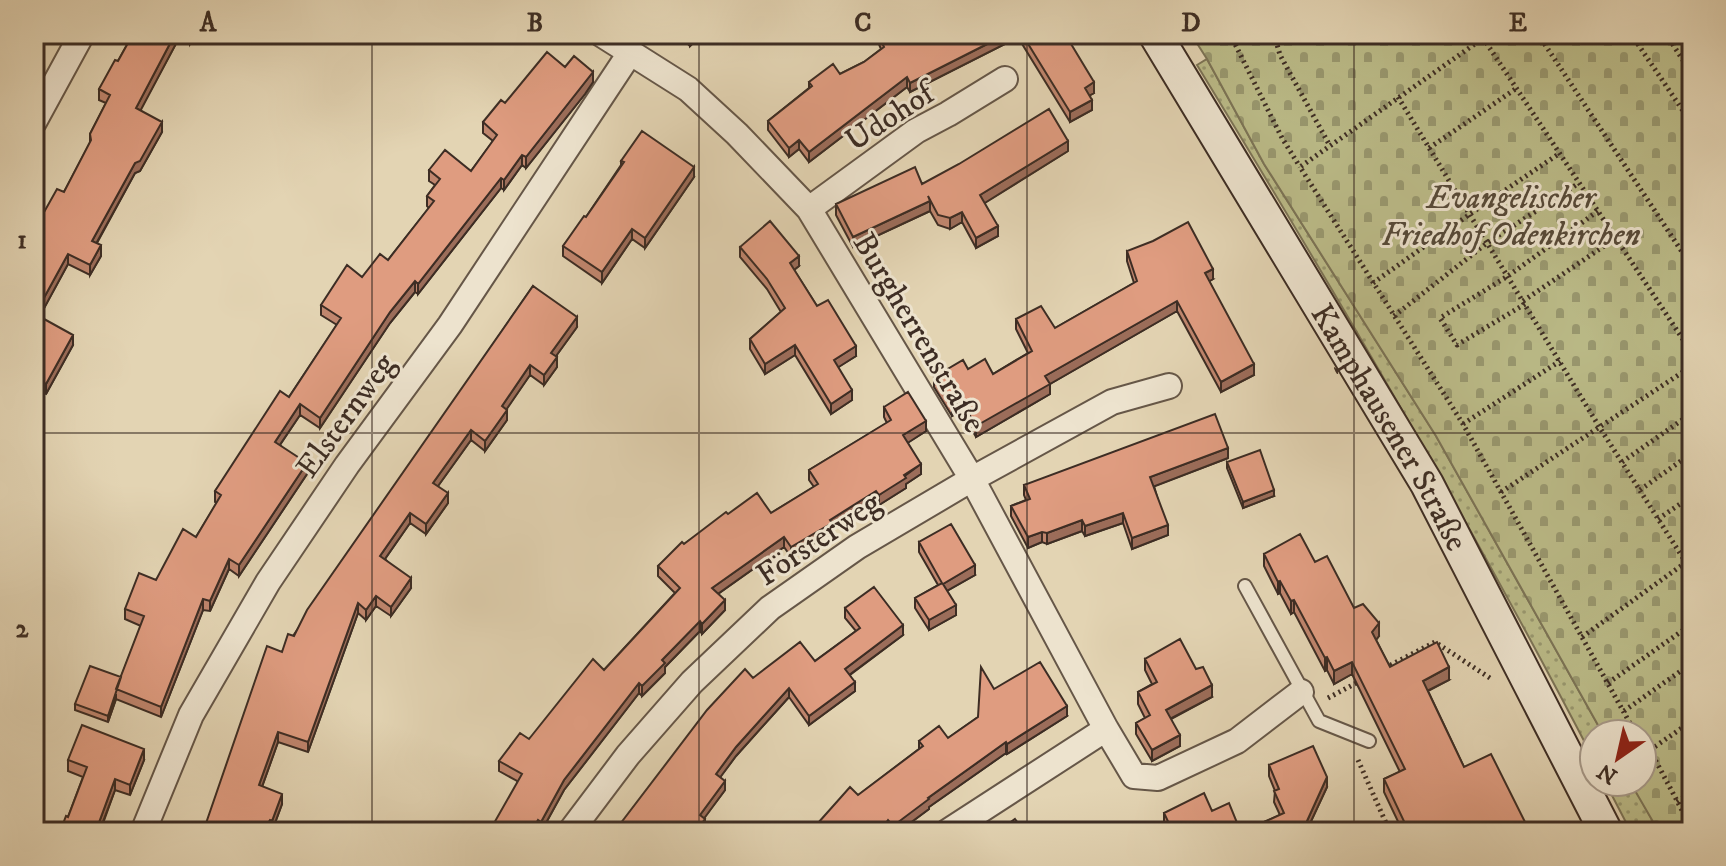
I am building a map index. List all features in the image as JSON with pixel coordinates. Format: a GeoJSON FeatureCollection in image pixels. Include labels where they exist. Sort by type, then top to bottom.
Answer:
{"type":"FeatureCollection","features":[{"type":"Feature","properties":{"kind":"main road","name":"Kamphausener Straße"},"geometry":{"type":"LineString","coordinates":[[1155,34],[1427,484],[1606,832]]}},
{"type":"Feature","properties":{"kind":"street"},"geometry":{"type":"LineString","coordinates":[[34,122],[82,34]]}},
{"type":"Feature","properties":{"kind":"street","name":"Burgherrenstraße"},"geometry":{"type":"LineString","coordinates":[[601,34],[688,89],[737,134],[809,209],[972,479],[1134,776],[1158,778],[1237,741],[1306,700]]}},
{"type":"Feature","properties":{"kind":"street","name":"Elsternweg"},"geometry":{"type":"LineString","coordinates":[[143,832],[191,715],[268,582],[347,465],[450,325],[630,53]]}},
{"type":"Feature","properties":{"kind":"street","name":"Udohof"},"geometry":{"type":"LineString","coordinates":[[809,209],[916,131],[1005,79]]}},
{"type":"Feature","properties":{"kind":"street","name":"Försterweg"},"geometry":{"type":"LineString","coordinates":[[570,832],[628,755],[692,682],[770,608],[857,547],[972,479],[1112,402],[1169,386]]}},
{"type":"Feature","properties":{"kind":"street"},"geometry":{"type":"LineString","coordinates":[[947,832],[1106,729]]}},
{"type":"Feature","properties":{"kind":"lane"},"geometry":{"type":"LineString","coordinates":[[1245,586],[1319,721],[1369,741]]}},
{"type":"Feature","properties":{"kind":"path"},"geometry":{"type":"LineString","coordinates":[[1230,34],[1282,138],[1463,424],[1628,718]]}},
{"type":"Feature","properties":{"kind":"path"},"geometry":{"type":"LineString","coordinates":[[1274,34],[1280,55],[1330,146]]}},
{"type":"Feature","properties":{"kind":"path"},"geometry":{"type":"LineString","coordinates":[[1538,34],[1692,267]]}},
{"type":"Feature","properties":{"kind":"path"},"geometry":{"type":"LineString","coordinates":[[1631,34],[1692,124]]}},
{"type":"Feature","properties":{"kind":"path"},"geometry":{"type":"LineString","coordinates":[[1666,34],[1692,74]]}},
{"type":"Feature","properties":{"kind":"path"},"geometry":{"type":"LineString","coordinates":[[1300,167],[1486,36],[1692,353]]}},
{"type":"Feature","properties":{"kind":"path"},"geometry":{"type":"LineString","coordinates":[[1429,148],[1517,88]]}},
{"type":"Feature","properties":{"kind":"path"},"geometry":{"type":"LineString","coordinates":[[1398,97],[1600,428],[1692,572]]}},
{"type":"Feature","properties":{"kind":"path"},"geometry":{"type":"LineString","coordinates":[[1373,283],[1560,153]]}},
{"type":"Feature","properties":{"kind":"path"},"geometry":{"type":"LineString","coordinates":[[1394,316],[1487,243],[1579,183]]}},
{"type":"Feature","properties":{"kind":"path"},"geometry":{"type":"LineString","coordinates":[[1598,211],[1508,276],[1440,318],[1457,345],[1616,238]]}},
{"type":"Feature","properties":{"kind":"path"},"geometry":{"type":"LineString","coordinates":[[1463,424],[1560,361]]}},
{"type":"Feature","properties":{"kind":"path"},"geometry":{"type":"LineString","coordinates":[[1501,492],[1692,366]]}},
{"type":"Feature","properties":{"kind":"path"},"geometry":{"type":"LineString","coordinates":[[1622,462],[1692,413]]}},
{"type":"Feature","properties":{"kind":"path"},"geometry":{"type":"LineString","coordinates":[[1640,490],[1692,453]]}},
{"type":"Feature","properties":{"kind":"path"},"geometry":{"type":"LineString","coordinates":[[1658,519],[1692,496]]}},
{"type":"Feature","properties":{"kind":"path"},"geometry":{"type":"LineString","coordinates":[[1582,637],[1692,558]]}},
{"type":"Feature","properties":{"kind":"path"},"geometry":{"type":"LineString","coordinates":[[1608,683],[1692,624]]}},
{"type":"Feature","properties":{"kind":"path"},"geometry":{"type":"LineString","coordinates":[[1379,671],[1435,642],[1497,683],[1489,670]]}},
{"type":"Feature","properties":{"kind":"path"},"geometry":{"type":"LineString","coordinates":[[1624,711],[1692,663]]}},
{"type":"Feature","properties":{"kind":"path"},"geometry":{"type":"LineString","coordinates":[[1306,700],[1366,678]]}},
{"type":"Feature","properties":{"kind":"path"},"geometry":{"type":"LineString","coordinates":[[1658,744],[1692,721]]}},
{"type":"Feature","properties":{"kind":"path"},"geometry":{"type":"LineString","coordinates":[[1346,732],[1390,832]]}},
{"type":"Feature","properties":{"kind":"path"},"geometry":{"type":"LineString","coordinates":[[1658,765],[1692,829]]}},
{"type":"Feature","properties":{"kind":"path"},"geometry":{"type":"LineString","coordinates":[[1677,802],[1692,792]]}},
{"type":"Feature","properties":{"kind":"green space","name":"Evangelischer Friedhof Odenkirchen"},"geometry":{"type":"Polygon","coordinates":[[[1191,34],[1692,34],[1692,832],[1659,832],[1639,798],[1658,798],[1658,718],[1594,718],[1436,436],[1264,164],[1191,34]]]}},
{"type":"Feature","properties":{"kind":"green space"},"geometry":{"type":"Polygon","coordinates":[[[1207,59],[1264,164],[1436,436],[1594,718],[1578,718],[1578,730],[1402,409],[1197,65],[1207,59]]]}},
{"type":"Feature","properties":{"kind":"green space"},"geometry":{"type":"Polygon","coordinates":[[[1613,798],[1640,798],[1659,832],[1631,832],[1613,798]]]}},
{"type":"Feature","properties":{"kind":"building"},"geometry":{"type":"Polygon","coordinates":[[[133,34],[175,34],[136,108],[162,122],[140,161],[135,163],[92,241],[101,245],[90,265],[68,254],[35,314],[73,335],[46,384],[34,377],[34,230],[57,189],[64,192],[91,140],[90,134],[110,95],[99,89],[133,34]]]}},
{"type":"Feature","properties":{"kind":"building"},"geometry":{"type":"Polygon","coordinates":[[[878,34],[919,34],[921,37],[926,34],[1005,35],[910,83],[907,77],[809,152],[799,140],[789,148],[768,121],[812,86],[809,82],[833,64],[840,74],[884,47],[878,34]]]}},
{"type":"Feature","properties":{"kind":"building"},"geometry":{"type":"Polygon","coordinates":[[[1022,34],[1065,34],[1094,82],[1085,88],[1092,100],[1070,112],[1022,34]]]}},
{"type":"Feature","properties":{"kind":"building"},"geometry":{"type":"Polygon","coordinates":[[[547,52],[565,67],[574,56],[593,72],[526,157],[522,155],[504,180],[501,178],[418,284],[415,281],[390,312],[320,418],[300,404],[275,442],[307,463],[239,565],[229,559],[210,601],[203,599],[161,707],[116,689],[144,616],[125,609],[139,573],[156,580],[183,529],[196,537],[221,495],[215,491],[280,391],[289,397],[341,318],[321,305],[347,265],[362,277],[380,254],[388,260],[434,201],[427,196],[440,179],[429,170],[445,150],[471,171],[497,135],[483,122],[501,100],[505,103],[547,52]]]}},
{"type":"Feature","properties":{"kind":"building"},"geometry":{"type":"Polygon","coordinates":[[[1049,109],[1068,141],[980,195],[998,226],[976,238],[962,212],[950,218],[938,215],[928,196],[930,201],[853,237],[836,204],[915,167],[922,184],[1049,109]]]}},
{"type":"Feature","properties":{"kind":"building"},"geometry":{"type":"Polygon","coordinates":[[[642,131],[694,167],[645,238],[632,229],[602,272],[563,246],[624,162],[621,161],[642,131]]]}},
{"type":"Feature","properties":{"kind":"building"},"geometry":{"type":"Polygon","coordinates":[[[770,221],[799,256],[790,263],[817,306],[828,300],[856,346],[834,360],[852,390],[831,404],[795,345],[765,364],[750,339],[785,308],[767,279],[740,247],[770,221]]]}},
{"type":"Feature","properties":{"kind":"building"},"geometry":{"type":"Polygon","coordinates":[[[1188,222],[1213,269],[1205,273],[1254,364],[1221,382],[1177,301],[1045,376],[1050,384],[976,426],[961,400],[952,406],[934,377],[963,360],[968,369],[985,359],[993,374],[1032,351],[1016,319],[1041,306],[1055,328],[1137,281],[1127,251],[1188,222]]]}},
{"type":"Feature","properties":{"kind":"building"},"geometry":{"type":"Polygon","coordinates":[[[533,286],[577,317],[551,353],[557,357],[544,375],[530,365],[502,406],[507,410],[485,441],[471,430],[433,483],[448,493],[426,524],[410,513],[380,556],[411,578],[391,607],[376,596],[366,610],[358,603],[308,742],[278,732],[259,785],[282,794],[272,821],[262,832],[203,832],[267,646],[282,652],[288,634],[294,636],[307,610],[533,286]]]}},
{"type":"Feature","properties":{"kind":"building"},"geometry":{"type":"Polygon","coordinates":[[[908,392],[926,421],[903,435],[921,464],[904,475],[906,478],[879,495],[876,491],[830,520],[832,523],[791,547],[784,537],[712,588],[725,600],[662,660],[665,663],[642,686],[639,683],[564,780],[541,822],[538,820],[531,832],[489,832],[522,774],[499,761],[520,733],[529,739],[593,659],[604,670],[680,588],[658,566],[682,542],[684,544],[757,493],[771,513],[818,484],[809,470],[891,420],[884,407],[908,392]]]}},
{"type":"Feature","properties":{"kind":"building"},"geometry":{"type":"Polygon","coordinates":[[[1215,414],[1228,448],[1150,477],[1168,525],[1132,538],[1123,513],[1085,526],[1082,520],[1028,537],[1011,506],[1030,499],[1024,485],[1215,414]]]}},
{"type":"Feature","properties":{"kind":"building"},"geometry":{"type":"Polygon","coordinates":[[[1260,450],[1274,490],[1243,502],[1227,462],[1260,450]]]}},
{"type":"Feature","properties":{"kind":"building"},"geometry":{"type":"Polygon","coordinates":[[[951,524],[975,565],[943,584],[956,605],[929,620],[915,598],[942,583],[919,542],[951,524]]]}},
{"type":"Feature","properties":{"kind":"building"},"geometry":{"type":"Polygon","coordinates":[[[1300,534],[1315,562],[1327,556],[1354,608],[1363,604],[1379,623],[1372,632],[1390,667],[1437,642],[1449,667],[1423,681],[1464,767],[1491,754],[1528,828],[1519,832],[1409,832],[1384,779],[1405,769],[1352,662],[1334,671],[1264,554],[1300,534]]]}},
{"type":"Feature","properties":{"kind":"building"},"geometry":{"type":"Polygon","coordinates":[[[874,587],[903,625],[845,669],[855,682],[809,716],[789,688],[716,774],[725,781],[700,815],[705,819],[695,832],[614,832],[707,710],[745,669],[753,678],[800,642],[815,661],[860,628],[845,608],[874,587]]]}},
{"type":"Feature","properties":{"kind":"building"},"geometry":{"type":"Polygon","coordinates":[[[1180,639],[1196,669],[1203,667],[1212,685],[1166,710],[1180,735],[1152,750],[1136,723],[1150,715],[1138,692],[1157,682],[1145,659],[1180,639]]]}},
{"type":"Feature","properties":{"kind":"building"},"geometry":{"type":"Polygon","coordinates":[[[1040,662],[1067,706],[1006,742],[893,826],[888,820],[879,832],[810,832],[850,787],[858,795],[923,746],[919,741],[939,726],[948,738],[978,717],[981,667],[994,689],[1040,662]]]}},
{"type":"Feature","properties":{"kind":"building"},"geometry":{"type":"Polygon","coordinates":[[[90,666],[121,677],[108,716],[75,704],[90,666]]]}},
{"type":"Feature","properties":{"kind":"building"},"geometry":{"type":"Polygon","coordinates":[[[82,725],[144,749],[130,785],[115,779],[97,828],[108,832],[60,832],[87,767],[68,760],[82,725]]]}},
{"type":"Feature","properties":{"kind":"building"},"geometry":{"type":"Polygon","coordinates":[[[1313,746],[1327,777],[1302,832],[1268,832],[1264,822],[1284,813],[1274,791],[1279,789],[1269,765],[1313,746]]]}},
{"type":"Feature","properties":{"kind":"building"},"geometry":{"type":"Polygon","coordinates":[[[1204,793],[1212,811],[1229,803],[1240,830],[1173,832],[1164,813],[1204,793]]]}},
{"type":"Feature","properties":{"kind":"building"},"geometry":{"type":"Polygon","coordinates":[[[1015,819],[1025,832],[997,832],[1015,819]]]}}]}
